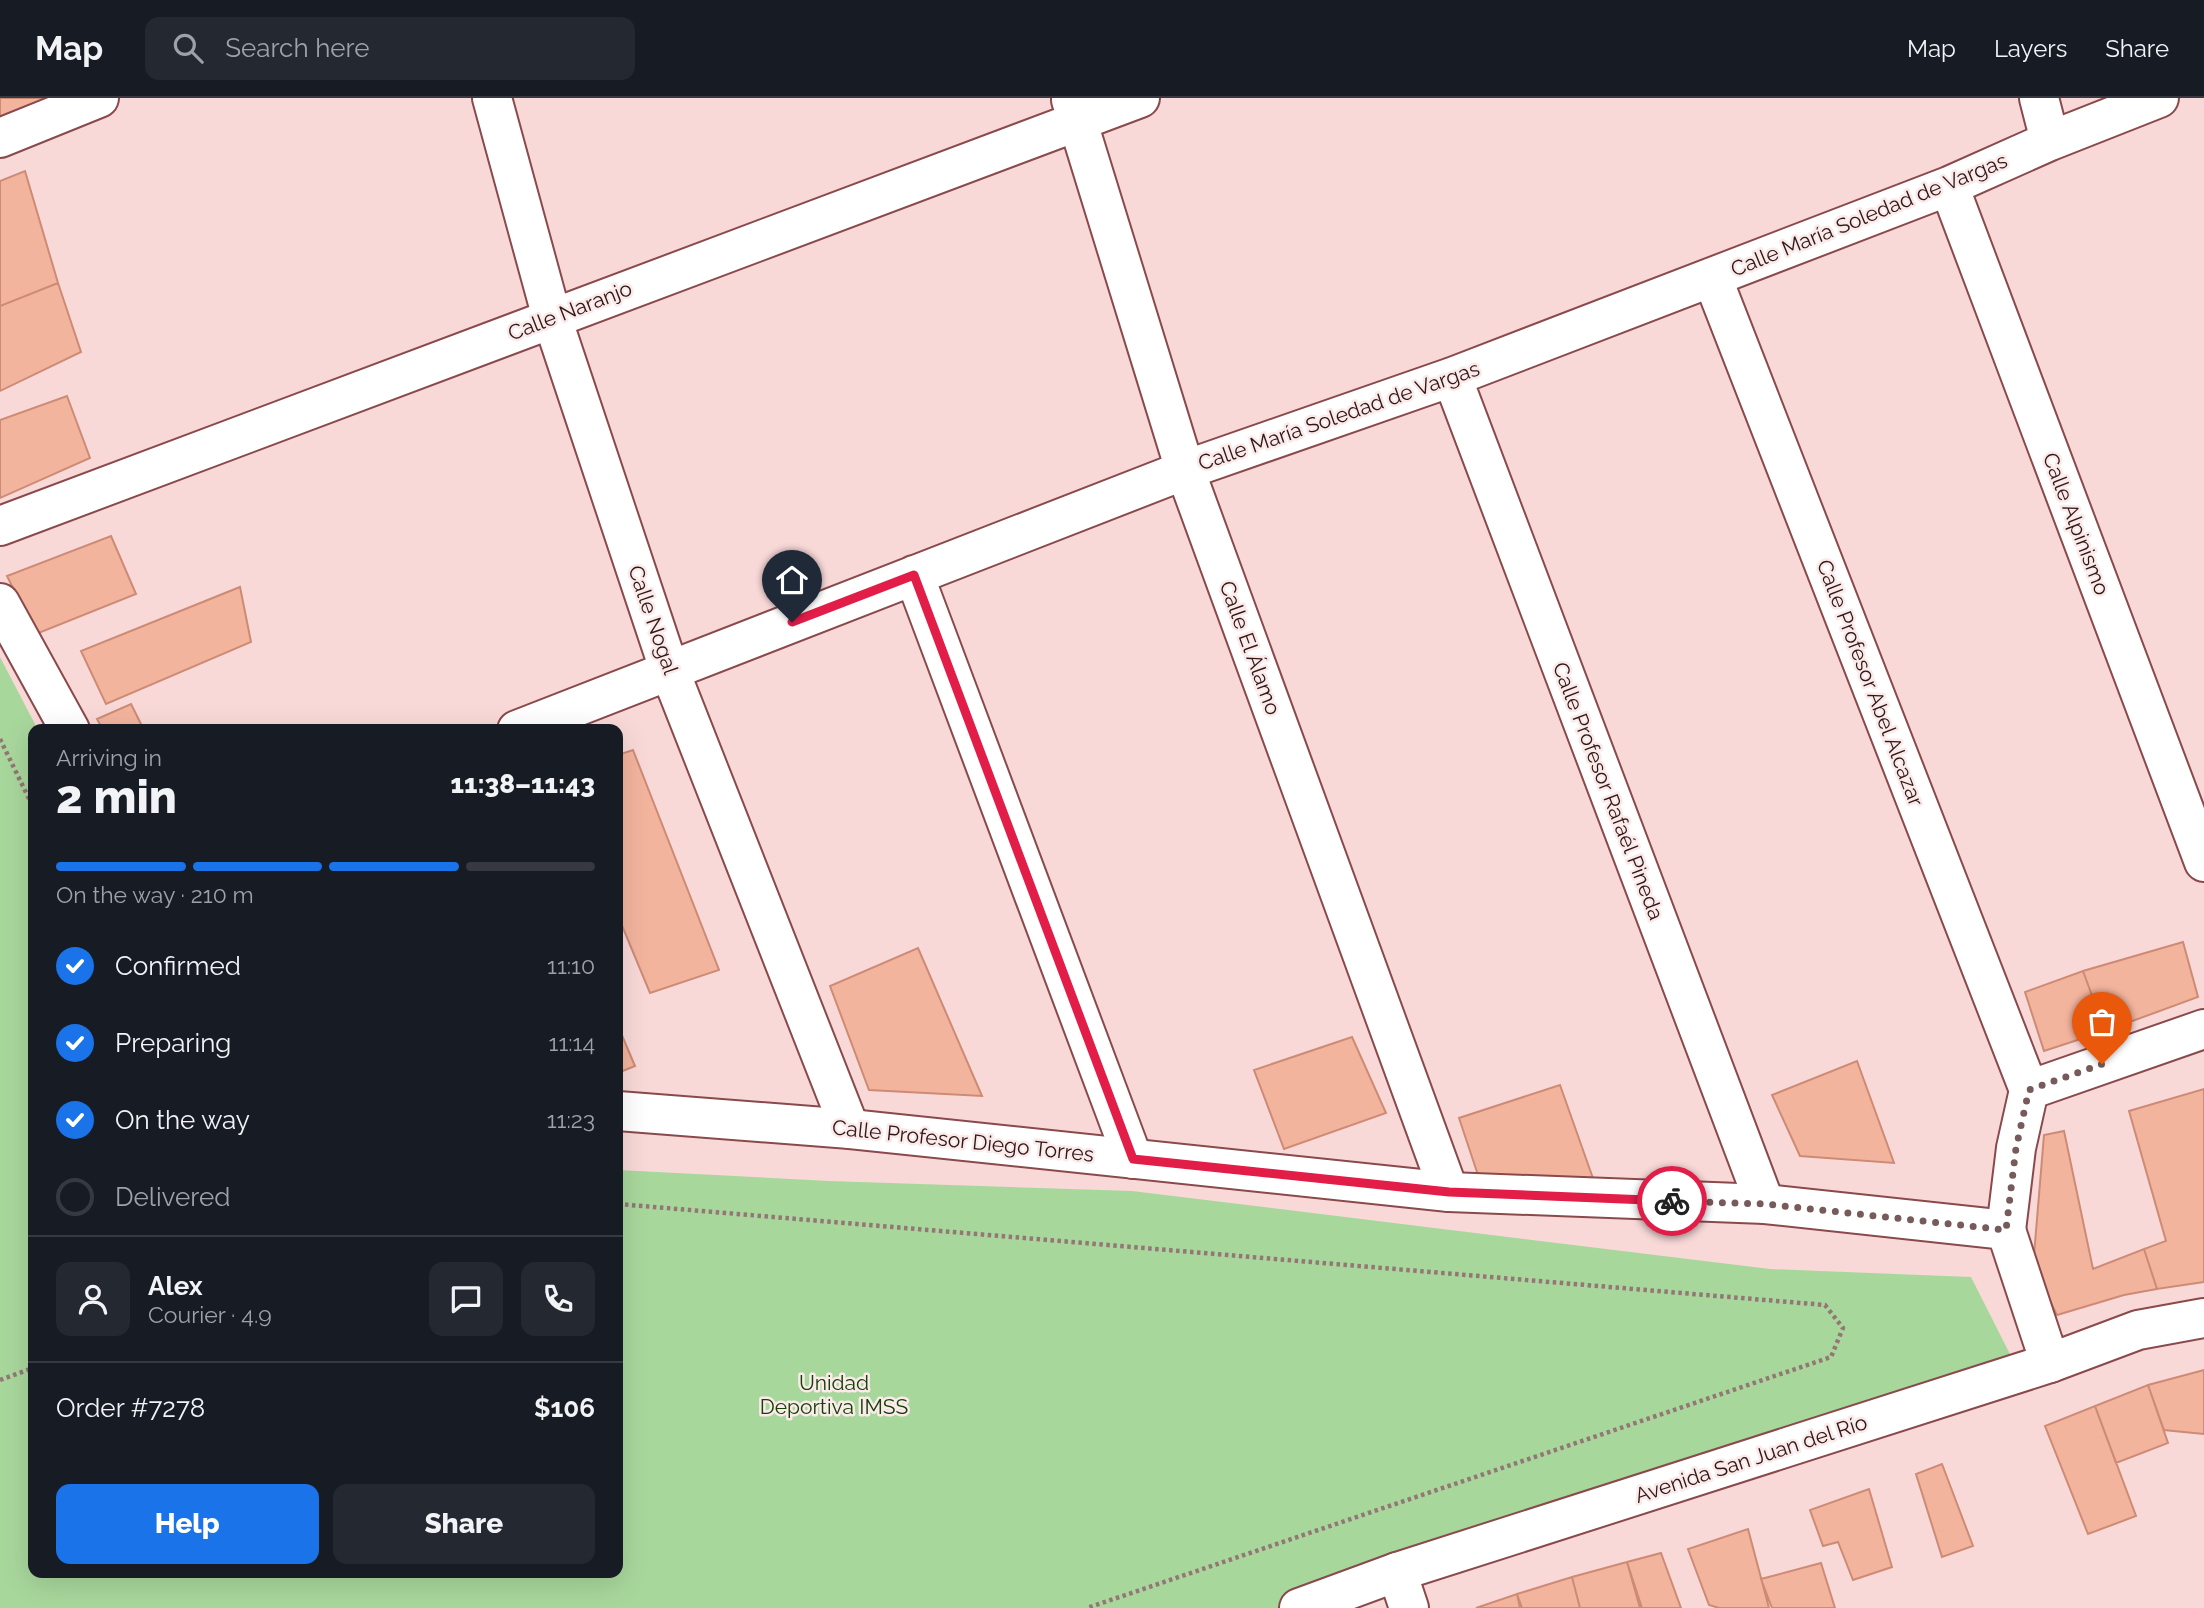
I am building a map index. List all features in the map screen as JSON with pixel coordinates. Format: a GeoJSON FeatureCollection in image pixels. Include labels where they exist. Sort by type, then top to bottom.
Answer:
{"type":"FeatureCollection","features":[{"type":"Feature","properties":{"kind":"street"},"geometry":{"type":"LineString","coordinates":[[0,138],[99,98]]}},
{"type":"Feature","properties":{"kind":"street","name":"Calle Nogal"},"geometry":{"type":"LineString","coordinates":[[492,98],[552,318],[669,669],[850,1129]]}},
{"type":"Feature","properties":{"kind":"street","name":"Calle Naranjo"},"geometry":{"type":"LineString","coordinates":[[0,526],[552,318],[1074,110],[1140,98]]}},
{"type":"Feature","properties":{"kind":"street"},"geometry":{"type":"LineString","coordinates":[[2039,98],[2050,141]]}},
{"type":"Feature","properties":{"kind":"street","name":"Calle María Soledad de Vargas"},"geometry":{"type":"LineString","coordinates":[[532,724],[1185,470],[1452,377],[1949,186],[2050,141],[2159,98]]}},
{"type":"Feature","properties":{"kind":"street","name":"Calle El Álamo"},"geometry":{"type":"LineString","coordinates":[[1074,110],[1185,470],[1449,1192]]}},
{"type":"Feature","properties":{"kind":"street","name":"Calle Alpinismo"},"geometry":{"type":"LineString","coordinates":[[1949,186],[2204,863]]}},
{"type":"Feature","properties":{"kind":"street","name":"Calle Profesor Abel Alcazar"},"geometry":{"type":"LineString","coordinates":[[1712,277],[2029,1090]]}},
{"type":"Feature","properties":{"kind":"street","name":"Calle Profesor Rafaél Pineda"},"geometry":{"type":"LineString","coordinates":[[1452,377],[1765,1204]]}},
{"type":"Feature","properties":{"kind":"street"},"geometry":{"type":"LineString","coordinates":[[914,575],[1133,1159]]}},
{"type":"Feature","properties":{"kind":"street"},"geometry":{"type":"LineString","coordinates":[[0,603],[67,724]]}},
{"type":"Feature","properties":{"kind":"street"},"geometry":{"type":"LineString","coordinates":[[2050,1363],[2006,1230],[2016,1148],[2029,1090],[2203,1033]]}},
{"type":"Feature","properties":{"kind":"street","name":"Calle Profesor Diego Torres"},"geometry":{"type":"LineString","coordinates":[[623,1111],[850,1129],[1449,1192],[1765,1204],[2006,1230]]}},
{"type":"Feature","properties":{"kind":"street","name":"Avenida San Juan del Río"},"geometry":{"type":"LineString","coordinates":[[1299,1608],[1397,1572],[2050,1363],[2138,1330],[2204,1318]]}},
{"type":"Feature","properties":{"kind":"street"},"geometry":{"type":"LineString","coordinates":[[1397,1572],[1409,1608]]}},
{"type":"Feature","properties":{"kind":"path"},"geometry":{"type":"LineString","coordinates":[[0,739],[28,797]]}},
{"type":"Feature","properties":{"kind":"path"},"geometry":{"type":"LineString","coordinates":[[623,1204],[1825,1305],[1843,1328],[1831,1357],[1087,1608]]}},
{"type":"Feature","properties":{"kind":"path"},"geometry":{"type":"LineString","coordinates":[[0,1380],[28,1370]]}},
{"type":"Feature","properties":{"kind":"green space","name":"Unidad Deportiva IMSS"},"geometry":{"type":"Polygon","coordinates":[[[0,657],[35,724],[28,724],[28,1578],[623,1578],[623,1170],[829,1181],[1132,1191],[1770,1269],[1971,1277],[2019,1372],[1286,1608],[0,1608],[0,657]]]}},
{"type":"Feature","properties":{"kind":"building"},"geometry":{"type":"Polygon","coordinates":[[[0,98],[61,98],[0,122],[0,98]]]}},
{"type":"Feature","properties":{"kind":"building"},"geometry":{"type":"Polygon","coordinates":[[[25,171],[58,283],[0,306],[0,181],[25,171]]]}},
{"type":"Feature","properties":{"kind":"building"},"geometry":{"type":"Polygon","coordinates":[[[58,283],[81,352],[0,391],[0,306],[58,283]]]}},
{"type":"Feature","properties":{"kind":"building"},"geometry":{"type":"Polygon","coordinates":[[[67,396],[90,458],[0,498],[0,420],[67,396]]]}},
{"type":"Feature","properties":{"kind":"building"},"geometry":{"type":"Polygon","coordinates":[[[111,536],[136,594],[36,634],[7,576],[111,536]]]}},
{"type":"Feature","properties":{"kind":"building"},"geometry":{"type":"Polygon","coordinates":[[[240,587],[251,642],[106,704],[81,651],[240,587]]]}},
{"type":"Feature","properties":{"kind":"building"},"geometry":{"type":"Polygon","coordinates":[[[131,704],[141,724],[100,724],[97,719],[131,704]]]}},
{"type":"Feature","properties":{"kind":"building"},"geometry":{"type":"Polygon","coordinates":[[[633,750],[719,970],[650,993],[623,928],[623,753],[633,750]]]}},
{"type":"Feature","properties":{"kind":"building"},"geometry":{"type":"Polygon","coordinates":[[[2183,942],[2198,997],[2105,1031],[2083,971],[2183,942]]]}},
{"type":"Feature","properties":{"kind":"building"},"geometry":{"type":"Polygon","coordinates":[[[918,948],[982,1096],[869,1090],[830,986],[918,948]]]}},
{"type":"Feature","properties":{"kind":"building"},"geometry":{"type":"Polygon","coordinates":[[[2083,971],[2105,1031],[2044,1051],[2025,992],[2083,971]]]}},
{"type":"Feature","properties":{"kind":"building"},"geometry":{"type":"Polygon","coordinates":[[[1352,1037],[1386,1113],[1284,1149],[1254,1070],[1352,1037]]]}},
{"type":"Feature","properties":{"kind":"building"},"geometry":{"type":"Polygon","coordinates":[[[623,1038],[635,1066],[623,1071],[623,1038]]]}},
{"type":"Feature","properties":{"kind":"building"},"geometry":{"type":"Polygon","coordinates":[[[1857,1061],[1894,1163],[1800,1156],[1772,1095],[1857,1061]]]}},
{"type":"Feature","properties":{"kind":"building"},"geometry":{"type":"Polygon","coordinates":[[[1560,1085],[1595,1184],[1481,1184],[1459,1118],[1560,1085]]]}},
{"type":"Feature","properties":{"kind":"building"},"geometry":{"type":"Polygon","coordinates":[[[2204,1089],[2204,1282],[2157,1289],[2144,1249],[2166,1241],[2129,1111],[2204,1089]]]}},
{"type":"Feature","properties":{"kind":"building"},"geometry":{"type":"Polygon","coordinates":[[[2064,1131],[2093,1269],[2144,1249],[2157,1289],[2124,1295],[2057,1315],[2033,1267],[2044,1135],[2064,1131]]]}},
{"type":"Feature","properties":{"kind":"building"},"geometry":{"type":"Polygon","coordinates":[[[2204,1370],[2204,1434],[2164,1430],[2148,1385],[2204,1370]]]}},
{"type":"Feature","properties":{"kind":"building"},"geometry":{"type":"Polygon","coordinates":[[[2148,1385],[2168,1443],[2116,1463],[2095,1406],[2148,1385]]]}},
{"type":"Feature","properties":{"kind":"building"},"geometry":{"type":"Polygon","coordinates":[[[2095,1406],[2136,1516],[2088,1534],[2045,1426],[2095,1406]]]}},
{"type":"Feature","properties":{"kind":"building"},"geometry":{"type":"Polygon","coordinates":[[[1942,1464],[1973,1546],[1942,1557],[1916,1474],[1942,1464]]]}},
{"type":"Feature","properties":{"kind":"building"},"geometry":{"type":"Polygon","coordinates":[[[1869,1489],[1892,1567],[1853,1580],[1838,1542],[1823,1546],[1810,1510],[1869,1489]]]}},
{"type":"Feature","properties":{"kind":"building"},"geometry":{"type":"Polygon","coordinates":[[[1748,1529],[1769,1608],[1719,1608],[1709,1605],[1688,1549],[1748,1529]]]}},
{"type":"Feature","properties":{"kind":"building"},"geometry":{"type":"Polygon","coordinates":[[[1661,1553],[1681,1608],[1642,1608],[1627,1562],[1661,1553]]]}},
{"type":"Feature","properties":{"kind":"building"},"geometry":{"type":"Polygon","coordinates":[[[1627,1562],[1640,1608],[1580,1608],[1572,1577],[1627,1562]]]}},
{"type":"Feature","properties":{"kind":"building"},"geometry":{"type":"Polygon","coordinates":[[[1821,1563],[1835,1608],[1772,1608],[1761,1579],[1821,1563]]]}},
{"type":"Feature","properties":{"kind":"building"},"geometry":{"type":"Polygon","coordinates":[[[1572,1577],[1580,1608],[1522,1608],[1517,1594],[1572,1577]]]}},
{"type":"Feature","properties":{"kind":"building"},"geometry":{"type":"Polygon","coordinates":[[[1517,1594],[1520,1608],[1476,1608],[1517,1594]]]}},
{"type":"Feature","properties":{"kind":"way so far"},"geometry":{"type":"LineString","coordinates":[[1672,1201],[1765,1204],[2006,1230],[2016,1148],[2029,1090],[2102,1064]]}},
{"type":"Feature","properties":{"kind":"route"},"geometry":{"type":"LineString","coordinates":[[792,622],[914,575],[1133,1159],[1449,1192],[1672,1201]]}}]}
